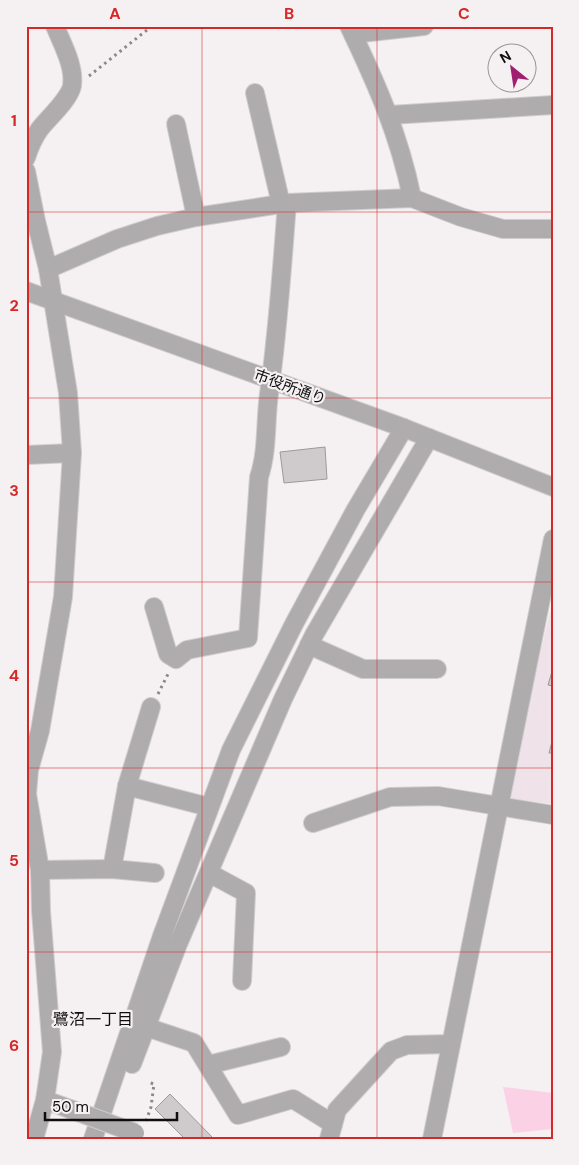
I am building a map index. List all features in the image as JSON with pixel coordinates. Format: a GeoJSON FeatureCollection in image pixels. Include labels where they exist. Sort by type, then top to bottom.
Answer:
{"type":"FeatureCollection","features":[{"type":"Feature","properties":{"kind":"street"},"geometry":{"type":"LineString","coordinates":[[26,158],[29,147],[39,130],[60,106],[72,87],[70,64],[55,26]]}},
{"type":"Feature","properties":{"kind":"street"},"geometry":{"type":"LineString","coordinates":[[412,198],[404,156],[390,115],[351,30],[424,26]]}},
{"type":"Feature","properties":{"kind":"street"},"geometry":{"type":"LineString","coordinates":[[154,607],[168,654],[176,658],[187,650],[248,638],[258,477],[265,460],[284,204],[255,93]]}},
{"type":"Feature","properties":{"kind":"street"},"geometry":{"type":"LineString","coordinates":[[390,115],[553,105]]}},
{"type":"Feature","properties":{"kind":"street"},"geometry":{"type":"LineString","coordinates":[[176,124],[196,217]]}},
{"type":"Feature","properties":{"kind":"street"},"geometry":{"type":"LineString","coordinates":[[26,171],[48,269],[68,393],[72,453],[63,597],[40,731],[29,770],[27,794],[40,870],[41,910],[52,1052],[45,1100],[33,1116],[34,1139]]}},
{"type":"Feature","properties":{"kind":"street"},"geometry":{"type":"LineString","coordinates":[[48,269],[117,239],[156,226],[196,217],[284,204],[412,198],[461,217],[503,229],[553,229]]}},
{"type":"Feature","properties":{"kind":"street","name":"市役所通り"},"geometry":{"type":"LineString","coordinates":[[26,291],[404,428],[553,487]]}},
{"type":"Feature","properties":{"kind":"street"},"geometry":{"type":"LineString","coordinates":[[93,1139],[209,807],[232,750],[294,624],[356,509],[404,428]]}},
{"type":"Feature","properties":{"kind":"street"},"geometry":{"type":"LineString","coordinates":[[102,1139],[209,873],[283,699],[309,645],[430,438]]}},
{"type":"Feature","properties":{"kind":"street"},"geometry":{"type":"LineString","coordinates":[[26,455],[72,453]]}},
{"type":"Feature","properties":{"kind":"street"},"geometry":{"type":"LineString","coordinates":[[432,1139],[553,539]]}},
{"type":"Feature","properties":{"kind":"street"},"geometry":{"type":"LineString","coordinates":[[309,645],[363,669],[437,668]]}},
{"type":"Feature","properties":{"kind":"street"},"geometry":{"type":"LineString","coordinates":[[112,869],[127,786],[151,708]]}},
{"type":"Feature","properties":{"kind":"street"},"geometry":{"type":"LineString","coordinates":[[127,786],[209,807]]}},
{"type":"Feature","properties":{"kind":"street"},"geometry":{"type":"LineString","coordinates":[[313,823],[390,797],[438,796],[553,816]]}},
{"type":"Feature","properties":{"kind":"street"},"geometry":{"type":"LineString","coordinates":[[40,870],[112,869],[155,873]]}},
{"type":"Feature","properties":{"kind":"street"},"geometry":{"type":"LineString","coordinates":[[209,873],[246,893],[242,981]]}},
{"type":"Feature","properties":{"kind":"street"},"geometry":{"type":"LineString","coordinates":[[26,898],[41,910]]}},
{"type":"Feature","properties":{"kind":"street"},"geometry":{"type":"LineString","coordinates":[[146,1027],[194,1043],[238,1115],[293,1099],[331,1132],[337,1110],[391,1051],[407,1046],[451,1044]]}},
{"type":"Feature","properties":{"kind":"street"},"geometry":{"type":"LineString","coordinates":[[208,1065],[281,1047]]}},
{"type":"Feature","properties":{"kind":"street"},"geometry":{"type":"LineString","coordinates":[[45,1100],[141,1132]]}},
{"type":"Feature","properties":{"kind":"path"},"geometry":{"type":"LineString","coordinates":[[72,87],[96,72],[152,26]]}},
{"type":"Feature","properties":{"kind":"path"},"geometry":{"type":"LineString","coordinates":[[151,708],[176,658]]}},
{"type":"Feature","properties":{"kind":"path"},"geometry":{"type":"LineString","coordinates":[[141,1132],[150,1107],[154,1084],[147,1082]]}},
{"type":"Feature","properties":{"kind":"shaded area"},"geometry":{"type":"Polygon","coordinates":[[[553,600],[553,804],[505,798],[553,600]]]}},
{"type":"Feature","properties":{"kind":"shaded area"},"geometry":{"type":"Polygon","coordinates":[[[503,1087],[553,1093],[553,1129],[513,1133],[503,1087]]]}},
{"type":"Feature","properties":{"kind":"building"},"geometry":{"type":"Polygon","coordinates":[[[325,447],[327,479],[284,483],[280,452],[325,447]]]}},
{"type":"Feature","properties":{"kind":"building"},"geometry":{"type":"Polygon","coordinates":[[[553,668],[553,686],[548,685],[553,668]]]}},
{"type":"Feature","properties":{"kind":"building"},"geometry":{"type":"Polygon","coordinates":[[[553,738],[553,753],[549,753],[553,738]]]}},
{"type":"Feature","properties":{"kind":"building"},"geometry":{"type":"Polygon","coordinates":[[[170,1094],[214,1139],[185,1139],[155,1109],[170,1094]]]}},
{"type":"Feature","properties":{"kind":"district","name":"鷺沼一丁目"},"geometry":{"type":"Point","coordinates":[93,1019]}}]}
